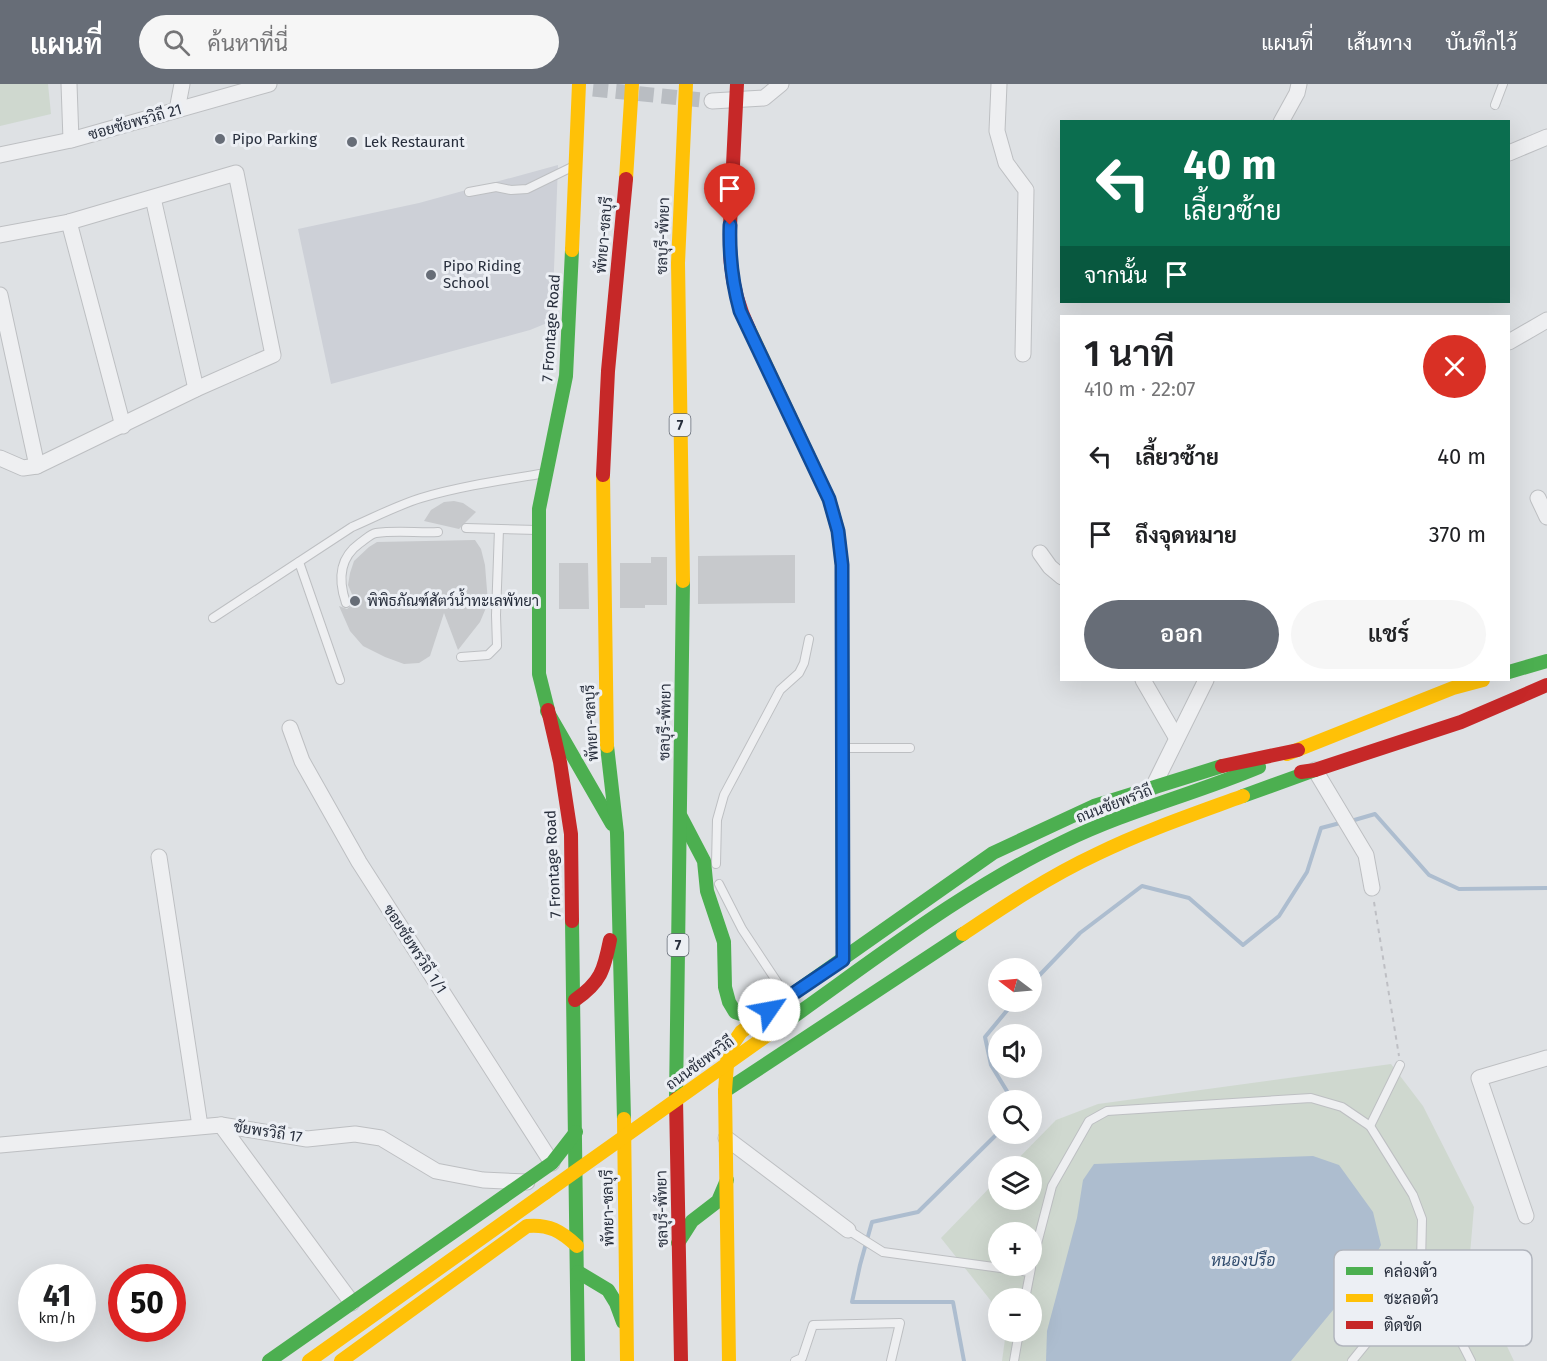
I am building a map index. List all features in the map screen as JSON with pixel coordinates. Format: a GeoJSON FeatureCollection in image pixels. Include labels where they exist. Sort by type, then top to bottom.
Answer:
{"type":"FeatureCollection","features":[{"type":"Feature","properties":{"kind":"main road","name":"พัทยา-ชลบุรี"},"geometry":{"type":"LineString","coordinates":[[627,1361],[624,1093],[617,833],[606,740],[603,482],[608,371],[632,84]]}},
{"type":"Feature","properties":{"kind":"main road","name":"ชลบุรี-พัทยา"},"geometry":{"type":"LineString","coordinates":[[681,1361],[676,1076],[683,586],[678,263],[686,84]]}},
{"type":"Feature","properties":{"kind":"main road","name":"7 Frontage Road"},"geometry":{"type":"LineString","coordinates":[[578,1361],[571,834],[560,762],[539,674],[539,509],[567,376],[581,86]]}},
{"type":"Feature","properties":{"kind":"main road"},"geometry":{"type":"LineString","coordinates":[[737,92],[729,246],[732,282],[740,311],[829,499],[838,531],[842,565],[843,960]]}},
{"type":"Feature","properties":{"kind":"main road"},"geometry":{"type":"LineString","coordinates":[[1510,672],[1547,661]]}},
{"type":"Feature","properties":{"kind":"main road","name":"ถนนชัยพรวิถี"},"geometry":{"type":"LineString","coordinates":[[725,1091],[1022,894],[1095,855],[1176,820],[1315,770],[1457,705],[1481,681]]}},
{"type":"Feature","properties":{"kind":"main road","name":"ถนนชัยพรวิถี"},"geometry":{"type":"LineString","coordinates":[[725,1091],[728,1051],[741,1032],[993,853],[1094,806],[1221,766],[1298,750],[1457,705],[1547,685]]}},
{"type":"Feature","properties":{"kind":"main road"},"geometry":{"type":"LineString","coordinates":[[547,711],[617,833]]}},
{"type":"Feature","properties":{"kind":"main road","name":"ถนนชัยพรวิถี"},"geometry":{"type":"LineString","coordinates":[[309,1361],[548,1198],[776,1029],[984,883],[1063,841],[1140,809],[1226,782],[1298,750]]}},
{"type":"Feature","properties":{"kind":"main road","name":"ถนนชัยพรวิถี"},"geometry":{"type":"LineString","coordinates":[[1226,782],[1315,770]]}},
{"type":"Feature","properties":{"kind":"main road"},"geometry":{"type":"LineString","coordinates":[[679,814],[704,861],[707,891],[724,942],[725,987],[729,1002],[735,1011],[747,1016],[769,1010]]}},
{"type":"Feature","properties":{"kind":"main road"},"geometry":{"type":"LineString","coordinates":[[575,1000],[594,988],[603,974],[618,906]]}},
{"type":"Feature","properties":{"kind":"main road"},"geometry":{"type":"LineString","coordinates":[[725,1091],[729,1361]]}},
{"type":"Feature","properties":{"kind":"main road"},"geometry":{"type":"LineString","coordinates":[[269,1361],[527,1182],[552,1163],[576,1132]]}},
{"type":"Feature","properties":{"kind":"main road"},"geometry":{"type":"LineString","coordinates":[[678,1243],[692,1221],[718,1201],[727,1180]]}},
{"type":"Feature","properties":{"kind":"main road"},"geometry":{"type":"LineString","coordinates":[[527,1182],[546,1187],[553,1197],[548,1198]]}},
{"type":"Feature","properties":{"kind":"main road"},"geometry":{"type":"LineString","coordinates":[[341,1361],[357,1357],[542,1215]]}},
{"type":"Feature","properties":{"kind":"main road"},"geometry":{"type":"LineString","coordinates":[[527,1226],[546,1224],[552,1226],[577,1246]]}},
{"type":"Feature","properties":{"kind":"main road"},"geometry":{"type":"LineString","coordinates":[[578,1272],[586,1280],[603,1287],[615,1300],[626,1328]]}},
{"type":"Feature","properties":{"kind":"street"},"geometry":{"type":"LineString","coordinates":[[69,84],[71,141]]}},
{"type":"Feature","properties":{"kind":"street"},"geometry":{"type":"LineString","coordinates":[[177,110],[182,84]]}},
{"type":"Feature","properties":{"kind":"street","name":"ซอยชัยพรวิถี 21"},"geometry":{"type":"LineString","coordinates":[[0,155],[71,141],[269,84]]}},
{"type":"Feature","properties":{"kind":"street"},"geometry":{"type":"LineString","coordinates":[[712,101],[737,92],[764,98],[781,84]]}},
{"type":"Feature","properties":{"kind":"street"},"geometry":{"type":"LineString","coordinates":[[999,84],[997,131],[1006,164],[1026,190],[1023,354]]}},
{"type":"Feature","properties":{"kind":"street"},"geometry":{"type":"LineString","coordinates":[[1282,120],[1298,93],[1299,84]]}},
{"type":"Feature","properties":{"kind":"street"},"geometry":{"type":"LineString","coordinates":[[1510,153],[1547,137]]}},
{"type":"Feature","properties":{"kind":"street"},"geometry":{"type":"LineString","coordinates":[[0,235],[69,222],[236,173],[273,355],[196,389],[37,466],[23,468],[0,458]]}},
{"type":"Feature","properties":{"kind":"street"},"geometry":{"type":"LineString","coordinates":[[153,198],[196,389]]}},
{"type":"Feature","properties":{"kind":"street"},"geometry":{"type":"LineString","coordinates":[[69,222],[123,426]]}},
{"type":"Feature","properties":{"kind":"street"},"geometry":{"type":"LineString","coordinates":[[0,295],[37,466]]}},
{"type":"Feature","properties":{"kind":"street"},"geometry":{"type":"LineString","coordinates":[[1510,341],[1547,320]]}},
{"type":"Feature","properties":{"kind":"street"},"geometry":{"type":"LineString","coordinates":[[0,362],[15,368]]}},
{"type":"Feature","properties":{"kind":"street"},"geometry":{"type":"LineString","coordinates":[[1538,498],[1547,517]]}},
{"type":"Feature","properties":{"kind":"street"},"geometry":{"type":"LineString","coordinates":[[1040,553],[1050,567],[1060,575]]}},
{"type":"Feature","properties":{"kind":"street"},"geometry":{"type":"LineString","coordinates":[[1144,681],[1176,737]]}},
{"type":"Feature","properties":{"kind":"street"},"geometry":{"type":"LineString","coordinates":[[1153,787],[1205,681]]}},
{"type":"Feature","properties":{"kind":"street","name":"ซอยชัยพรวิถี 1/1"},"geometry":{"type":"LineString","coordinates":[[290,728],[302,761],[359,862],[552,1163]]}},
{"type":"Feature","properties":{"kind":"street"},"geometry":{"type":"LineString","coordinates":[[1315,770],[1366,855],[1372,888]]}},
{"type":"Feature","properties":{"kind":"street"},"geometry":{"type":"LineString","coordinates":[[159,857],[200,1126]]}},
{"type":"Feature","properties":{"kind":"street"},"geometry":{"type":"LineString","coordinates":[[1526,1216],[1479,1078],[1547,1058]]}},
{"type":"Feature","properties":{"kind":"street"},"geometry":{"type":"LineString","coordinates":[[221,1125],[352,1303]]}},
{"type":"Feature","properties":{"kind":"street","name":"ชัยพรวิถี 17"},"geometry":{"type":"LineString","coordinates":[[0,1145],[221,1125],[308,1139],[355,1134],[381,1138],[435,1171],[483,1180],[527,1182]]}},
{"type":"Feature","properties":{"kind":"street"},"geometry":{"type":"LineString","coordinates":[[726,1138],[848,1230]]}},
{"type":"Feature","properties":{"kind":"lane"},"geometry":{"type":"LineString","coordinates":[[1496,105],[1503,84]]}},
{"type":"Feature","properties":{"kind":"lane"},"geometry":{"type":"LineString","coordinates":[[469,192],[496,187],[511,190],[527,189],[576,165]]}},
{"type":"Feature","properties":{"kind":"lane"},"geometry":{"type":"LineString","coordinates":[[213,618],[352,527],[367,520],[422,498],[497,481],[547,473]]}},
{"type":"Feature","properties":{"kind":"lane"},"geometry":{"type":"LineString","coordinates":[[367,520],[374,533]]}},
{"type":"Feature","properties":{"kind":"lane"},"geometry":{"type":"LineString","coordinates":[[466,528],[539,530]]}},
{"type":"Feature","properties":{"kind":"lane"},"geometry":{"type":"LineString","coordinates":[[461,657],[488,655],[497,646],[499,529]]}},
{"type":"Feature","properties":{"kind":"lane"},"geometry":{"type":"LineString","coordinates":[[346,603],[340,573],[346,558],[355,547],[374,533],[438,532]]}},
{"type":"Feature","properties":{"kind":"lane"},"geometry":{"type":"LineString","coordinates":[[299,562],[340,680]]}},
{"type":"Feature","properties":{"kind":"lane"},"geometry":{"type":"LineString","coordinates":[[716,869],[717,820],[724,795],[780,690],[799,673],[810,639]]}},
{"type":"Feature","properties":{"kind":"lane"},"geometry":{"type":"LineString","coordinates":[[843,748],[910,748]]}},
{"type":"Feature","properties":{"kind":"lane"},"geometry":{"type":"LineString","coordinates":[[717,880],[721,892],[742,929],[787,998]]}},
{"type":"Feature","properties":{"kind":"lane"},"geometry":{"type":"LineString","coordinates":[[1370,1126],[1400,1065]]}},
{"type":"Feature","properties":{"kind":"lane"},"geometry":{"type":"LineString","coordinates":[[1042,1225],[1052,1186],[1089,1121],[1107,1111],[1311,1098],[1341,1107],[1370,1126],[1413,1195],[1422,1219],[1421,1250]]}},
{"type":"Feature","properties":{"kind":"lane"},"geometry":{"type":"LineString","coordinates":[[848,1230],[883,1252],[988,1263]]}},
{"type":"Feature","properties":{"kind":"lane"},"geometry":{"type":"LineString","coordinates":[[795,1361],[802,1358],[813,1325],[900,1323],[891,1361]]}},
{"type":"Feature","properties":{"kind":"lane"},"geometry":{"type":"LineString","coordinates":[[1014,1361],[1017,1342]]}},
{"type":"Feature","properties":{"kind":"lane"},"geometry":{"type":"LineString","coordinates":[[1352,1361],[1364,1346]]}},
{"type":"Feature","properties":{"kind":"lane"},"geometry":{"type":"LineString","coordinates":[[1464,1346],[1472,1361]]}},
{"type":"Feature","properties":{"kind":"path"},"geometry":{"type":"LineString","coordinates":[[1372,888],[1400,1065]]}},
{"type":"Feature","properties":{"kind":"shaded area"},"geometry":{"type":"Polygon","coordinates":[[[0,84],[48,84],[51,114],[0,126],[0,84]]]}},
{"type":"Feature","properties":{"kind":"shaded area","name":"Pipo Riding School"},"geometry":{"type":"Polygon","coordinates":[[[558,165],[552,321],[530,330],[331,384],[298,229],[419,203],[558,165]]]}},
{"type":"Feature","properties":{"kind":"shaded area"},"geometry":{"type":"Polygon","coordinates":[[[1391,1064],[1423,1106],[1474,1207],[1470,1250],[1334,1250],[1334,1346],[1507,1346],[1514,1361],[1002,1361],[1005,1342],[1042,1342],[1042,1288],[988,1288],[988,1297],[941,1238],[988,1189],[988,1210],[1042,1210],[1042,1156],[1021,1156],[1033,1144],[1042,1144],[1042,1134],[1056,1120],[1098,1104],[1391,1064]]]}},
{"type":"Feature","properties":{"kind":"water","name":"หนองปรือ"},"geometry":{"type":"Polygon","coordinates":[[[1313,1156],[1339,1165],[1373,1212],[1381,1245],[1378,1250],[1334,1250],[1334,1309],[1291,1361],[1046,1361],[1047,1331],[1077,1218],[1083,1180],[1094,1164],[1313,1156]]]}},
{"type":"Feature","properties":{"kind":"building"},"geometry":{"type":"Polygon","coordinates":[[[444,502],[463,503],[476,512],[459,529],[424,521],[431,510],[444,502]]]}},
{"type":"Feature","properties":{"kind":"building"},"geometry":{"type":"Polygon","coordinates":[[[475,540],[481,549],[485,565],[488,603],[480,622],[458,650],[444,613],[430,656],[419,663],[404,664],[385,657],[363,646],[350,631],[339,606],[347,609],[352,605],[351,600],[354,599],[348,585],[350,573],[354,561],[369,547],[377,542],[475,540]]]}},
{"type":"Feature","properties":{"kind":"building"},"geometry":{"type":"Polygon","coordinates":[[[795,555],[795,603],[698,604],[698,556],[795,555]]]}},
{"type":"Feature","properties":{"kind":"building"},"geometry":{"type":"Polygon","coordinates":[[[651,557],[667,557],[667,605],[620,608],[620,563],[651,563],[651,557]]]}},
{"type":"Feature","properties":{"kind":"building"},"geometry":{"type":"Polygon","coordinates":[[[559,563],[588,563],[589,609],[559,609],[559,563]]]}},
{"type":"Feature","properties":{"kind":"waterway"},"geometry":{"type":"LineString","coordinates":[[1351,821],[1375,814],[1429,875],[1459,889],[1547,888]]}},
{"type":"Feature","properties":{"kind":"waterway"},"geometry":{"type":"LineString","coordinates":[[1042,973],[1080,933],[1142,886],[1189,898],[1243,945],[1279,916],[1307,872],[1321,828],[1344,822]]}},
{"type":"Feature","properties":{"kind":"waterway"},"geometry":{"type":"LineString","coordinates":[[1006,1012],[985,1037],[991,1065],[1006,1090]]}},
{"type":"Feature","properties":{"kind":"waterway"},"geometry":{"type":"LineString","coordinates":[[964,1361],[953,1302],[852,1302],[872,1222],[918,1212],[988,1143]]}},
{"type":"Feature","properties":{"kind":"tunnel"},"geometry":{"type":"LineString","coordinates":[[593,89],[712,101]]}},
{"type":"Feature","properties":{"kind":"traffic: fast"},"geometry":{"type":"LineString","coordinates":[[548,710],[539,674],[539,509],[566,376],[572,250]]}},
{"type":"Feature","properties":{"kind":"traffic: fast"},"geometry":{"type":"LineString","coordinates":[[676,1099],[683,581]]}},
{"type":"Feature","properties":{"kind":"traffic: fast"},"geometry":{"type":"LineString","coordinates":[[842,615],[843,960]]}},
{"type":"Feature","properties":{"kind":"traffic: fast"},"geometry":{"type":"LineString","coordinates":[[1510,672],[1547,661]]}},
{"type":"Feature","properties":{"kind":"traffic: fast"},"geometry":{"type":"LineString","coordinates":[[547,711],[612,824]]}},
{"type":"Feature","properties":{"kind":"traffic: fast"},"geometry":{"type":"LineString","coordinates":[[607,746],[617,833],[624,1119]]}},
{"type":"Feature","properties":{"kind":"traffic: fast"},"geometry":{"type":"LineString","coordinates":[[794,993],[993,853],[1094,806],[1222,766]]}},
{"type":"Feature","properties":{"kind":"traffic: fast"},"geometry":{"type":"LineString","coordinates":[[776,1029],[951,906],[1025,861],[1111,821],[1259,767]]}},
{"type":"Feature","properties":{"kind":"traffic: fast"},"geometry":{"type":"LineString","coordinates":[[1243,796],[1315,770]]}},
{"type":"Feature","properties":{"kind":"traffic: fast"},"geometry":{"type":"LineString","coordinates":[[681,817],[704,861],[707,891],[724,942],[725,987],[729,1002],[735,1012],[747,1016],[769,1010]]}},
{"type":"Feature","properties":{"kind":"traffic: fast"},"geometry":{"type":"LineString","coordinates":[[572,921],[578,1361]]}},
{"type":"Feature","properties":{"kind":"traffic: fast"},"geometry":{"type":"LineString","coordinates":[[725,1091],[963,934]]}},
{"type":"Feature","properties":{"kind":"traffic: fast"},"geometry":{"type":"LineString","coordinates":[[269,1361],[552,1163],[576,1132]]}},
{"type":"Feature","properties":{"kind":"traffic: fast"},"geometry":{"type":"LineString","coordinates":[[678,1243],[692,1221],[718,1201],[727,1180]]}},
{"type":"Feature","properties":{"kind":"traffic: fast"},"geometry":{"type":"LineString","coordinates":[[578,1272],[608,1290],[623,1322]]}},
{"type":"Feature","properties":{"kind":"traffic: slow"},"geometry":{"type":"LineString","coordinates":[[572,250],[579,84]]}},
{"type":"Feature","properties":{"kind":"traffic: slow"},"geometry":{"type":"LineString","coordinates":[[626,179],[632,84]]}},
{"type":"Feature","properties":{"kind":"traffic: slow"},"geometry":{"type":"LineString","coordinates":[[683,581],[678,263],[686,84]]}},
{"type":"Feature","properties":{"kind":"traffic: slow"},"geometry":{"type":"LineString","coordinates":[[749,329],[829,499],[838,531],[842,565],[842,615]]}},
{"type":"Feature","properties":{"kind":"traffic: slow"},"geometry":{"type":"LineString","coordinates":[[603,475],[607,746]]}},
{"type":"Feature","properties":{"kind":"traffic: slow"},"geometry":{"type":"LineString","coordinates":[[1287,754],[1453,688],[1479,681]]}},
{"type":"Feature","properties":{"kind":"traffic: slow"},"geometry":{"type":"LineString","coordinates":[[963,934],[1028,891],[1080,863],[1151,830],[1243,796]]}},
{"type":"Feature","properties":{"kind":"traffic: slow"},"geometry":{"type":"LineString","coordinates":[[729,1361],[725,1091],[728,1051],[741,1032],[794,993]]}},
{"type":"Feature","properties":{"kind":"traffic: slow"},"geometry":{"type":"LineString","coordinates":[[545,1193],[776,1029]]}},
{"type":"Feature","properties":{"kind":"traffic: slow"},"geometry":{"type":"LineString","coordinates":[[624,1119],[627,1361]]}},
{"type":"Feature","properties":{"kind":"traffic: slow"},"geometry":{"type":"LineString","coordinates":[[309,1361],[545,1193]]}},
{"type":"Feature","properties":{"kind":"traffic: slow"},"geometry":{"type":"LineString","coordinates":[[341,1361],[527,1226],[542,1226],[554,1230],[566,1236],[577,1246]]}},
{"type":"Feature","properties":{"kind":"traffic: jam"},"geometry":{"type":"LineString","coordinates":[[737,84],[730,258],[736,293],[749,329]]}},
{"type":"Feature","properties":{"kind":"traffic: jam"},"geometry":{"type":"LineString","coordinates":[[603,475],[608,371],[626,179]]}},
{"type":"Feature","properties":{"kind":"traffic: jam"},"geometry":{"type":"LineString","coordinates":[[1301,772],[1315,770],[1461,722],[1547,685]]}},
{"type":"Feature","properties":{"kind":"traffic: jam"},"geometry":{"type":"LineString","coordinates":[[548,710],[560,762],[571,834],[572,921]]}},
{"type":"Feature","properties":{"kind":"traffic: jam"},"geometry":{"type":"LineString","coordinates":[[1222,766],[1298,750]]}},
{"type":"Feature","properties":{"kind":"traffic: jam"},"geometry":{"type":"LineString","coordinates":[[575,1000],[596,981],[606,960],[610,940]]}},
{"type":"Feature","properties":{"kind":"traffic: jam"},"geometry":{"type":"LineString","coordinates":[[676,1099],[681,1361]]}},
{"type":"Feature","properties":{"kind":"place","name":"Pipo Parking"},"geometry":{"type":"Point","coordinates":[220,139]}},
{"type":"Feature","properties":{"kind":"place","name":"Lek Restaurant"},"geometry":{"type":"Point","coordinates":[352,142]}},
{"type":"Feature","properties":{"kind":"place","name":"Pipo Riding School"},"geometry":{"type":"Point","coordinates":[431,275]}},
{"type":"Feature","properties":{"kind":"place","name":"พิพิธภัณฑ์สัตว์น้ำทะเลพัทยา"},"geometry":{"type":"Point","coordinates":[355,601]}},
{"type":"Feature","properties":{"kind":"route"},"geometry":{"type":"LineString","coordinates":[[730,225],[732,282],[740,311],[829,499],[838,531],[842,565],[843,960],[769,1010]]}}]}
